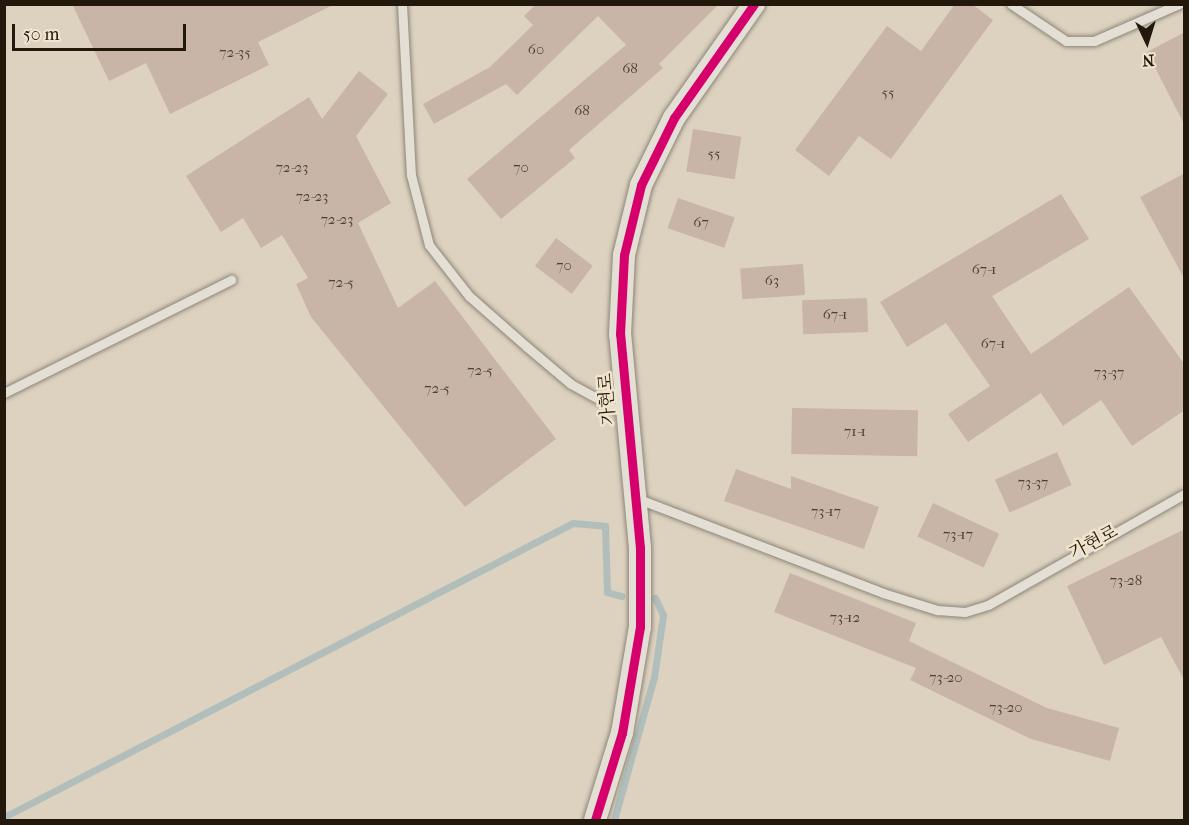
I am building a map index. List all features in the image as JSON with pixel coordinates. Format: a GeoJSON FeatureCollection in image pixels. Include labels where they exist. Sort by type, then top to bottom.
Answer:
{"type":"FeatureCollection","features":[{"type":"Feature","properties":{"kind":"street","name":"가현로"},"geometry":{"type":"LineString","coordinates":[[596,820],[622,733],[638,649],[640,548],[624,413],[620,334],[624,255],[641,185],[674,118],[754,4]]}},
{"type":"Feature","properties":{"kind":"lane","name":"가현로"},"geometry":{"type":"LineString","coordinates":[[402,4],[411,175],[429,245],[469,296],[527,347],[571,384],[624,413]]}},
{"type":"Feature","properties":{"kind":"lane"},"geometry":{"type":"LineString","coordinates":[[1011,4],[1066,41],[1094,41],[1179,4]]}},
{"type":"Feature","properties":{"kind":"lane"},"geometry":{"type":"LineString","coordinates":[[4,393],[231,280]]}},
{"type":"Feature","properties":{"kind":"lane","name":"가현로"},"geometry":{"type":"LineString","coordinates":[[634,497],[883,593],[937,610],[965,612],[988,605],[1185,494]]}},
{"type":"Feature","properties":{"kind":"building"},"geometry":{"type":"Polygon","coordinates":[[[72,4],[335,4],[258,42],[269,65],[170,114],[146,63],[109,81],[72,4]]]}},
{"type":"Feature","properties":{"kind":"building"},"geometry":{"type":"Polygon","coordinates":[[[536,4],[719,4],[659,64],[663,68],[569,150],[575,158],[501,219],[467,179],[626,45],[598,16],[517,95],[506,84],[434,124],[423,104],[490,67],[533,25],[524,16],[536,4]]]}},
{"type":"Feature","properties":{"kind":"building"},"geometry":{"type":"Polygon","coordinates":[[[955,4],[972,4],[993,20],[891,159],[859,136],[829,176],[795,150],[887,26],[921,51],[955,4]]]}},
{"type":"Feature","properties":{"kind":"building"},"geometry":{"type":"Polygon","coordinates":[[[1185,32],[1185,126],[1147,52],[1185,32]]]}},
{"type":"Feature","properties":{"kind":"building"},"geometry":{"type":"Polygon","coordinates":[[[359,71],[388,94],[356,136],[391,203],[358,223],[398,308],[435,281],[556,439],[465,507],[311,317],[296,284],[308,278],[282,235],[261,248],[243,218],[221,232],[186,176],[309,97],[322,119],[359,71]]]}},
{"type":"Feature","properties":{"kind":"building"},"geometry":{"type":"Polygon","coordinates":[[[693,129],[741,137],[735,179],[686,171],[693,129]]]}},
{"type":"Feature","properties":{"kind":"building"},"geometry":{"type":"Polygon","coordinates":[[[1185,173],[1185,280],[1140,197],[1185,173]]]}},
{"type":"Feature","properties":{"kind":"building"},"geometry":{"type":"Polygon","coordinates":[[[1061,194],[1089,239],[992,296],[1031,354],[1129,287],[1185,365],[1185,410],[1132,446],[1101,400],[1063,426],[1041,393],[968,442],[948,414],[990,386],[946,323],[907,347],[880,302],[1061,194]]]}},
{"type":"Feature","properties":{"kind":"building"},"geometry":{"type":"Polygon","coordinates":[[[678,198],[735,218],[724,248],[668,228],[678,198]]]}},
{"type":"Feature","properties":{"kind":"building"},"geometry":{"type":"Polygon","coordinates":[[[556,238],[593,266],[572,294],[535,266],[556,238]]]}},
{"type":"Feature","properties":{"kind":"building"},"geometry":{"type":"Polygon","coordinates":[[[803,264],[805,295],[742,299],[740,268],[803,264]]]}},
{"type":"Feature","properties":{"kind":"building"},"geometry":{"type":"Polygon","coordinates":[[[867,298],[868,332],[803,334],[802,300],[867,298]]]}},
{"type":"Feature","properties":{"kind":"building"},"geometry":{"type":"Polygon","coordinates":[[[792,408],[918,410],[917,456],[791,454],[792,408]]]}},
{"type":"Feature","properties":{"kind":"building"},"geometry":{"type":"Polygon","coordinates":[[[1057,452],[1072,485],[1010,513],[995,480],[1057,452]]]}},
{"type":"Feature","properties":{"kind":"building"},"geometry":{"type":"Polygon","coordinates":[[[736,469],[791,489],[791,476],[879,507],[864,549],[724,501],[736,469]]]}},
{"type":"Feature","properties":{"kind":"building"},"geometry":{"type":"Polygon","coordinates":[[[933,503],[999,534],[984,567],[917,537],[933,503]]]}},
{"type":"Feature","properties":{"kind":"building"},"geometry":{"type":"Polygon","coordinates":[[[1185,529],[1185,682],[1161,637],[1104,665],[1067,586],[1185,529]]]}},
{"type":"Feature","properties":{"kind":"building"},"geometry":{"type":"Polygon","coordinates":[[[790,573],[916,623],[909,641],[1047,708],[1119,728],[1110,761],[1031,739],[910,680],[916,668],[774,612],[790,573]]]}},
{"type":"Feature","properties":{"kind":"waterway"},"geometry":{"type":"LineString","coordinates":[[4,817],[573,523],[605,526],[607,592],[621,596]]}},
{"type":"Feature","properties":{"kind":"waterway"},"geometry":{"type":"LineString","coordinates":[[614,820],[654,677],[663,615],[655,598]]}},
{"type":"Feature","properties":{"kind":"cycle path"},"geometry":{"type":"LineString","coordinates":[[595,820],[622,733],[640,627],[640,548],[620,334],[624,255],[641,185],[674,118],[754,4]]}}]}
